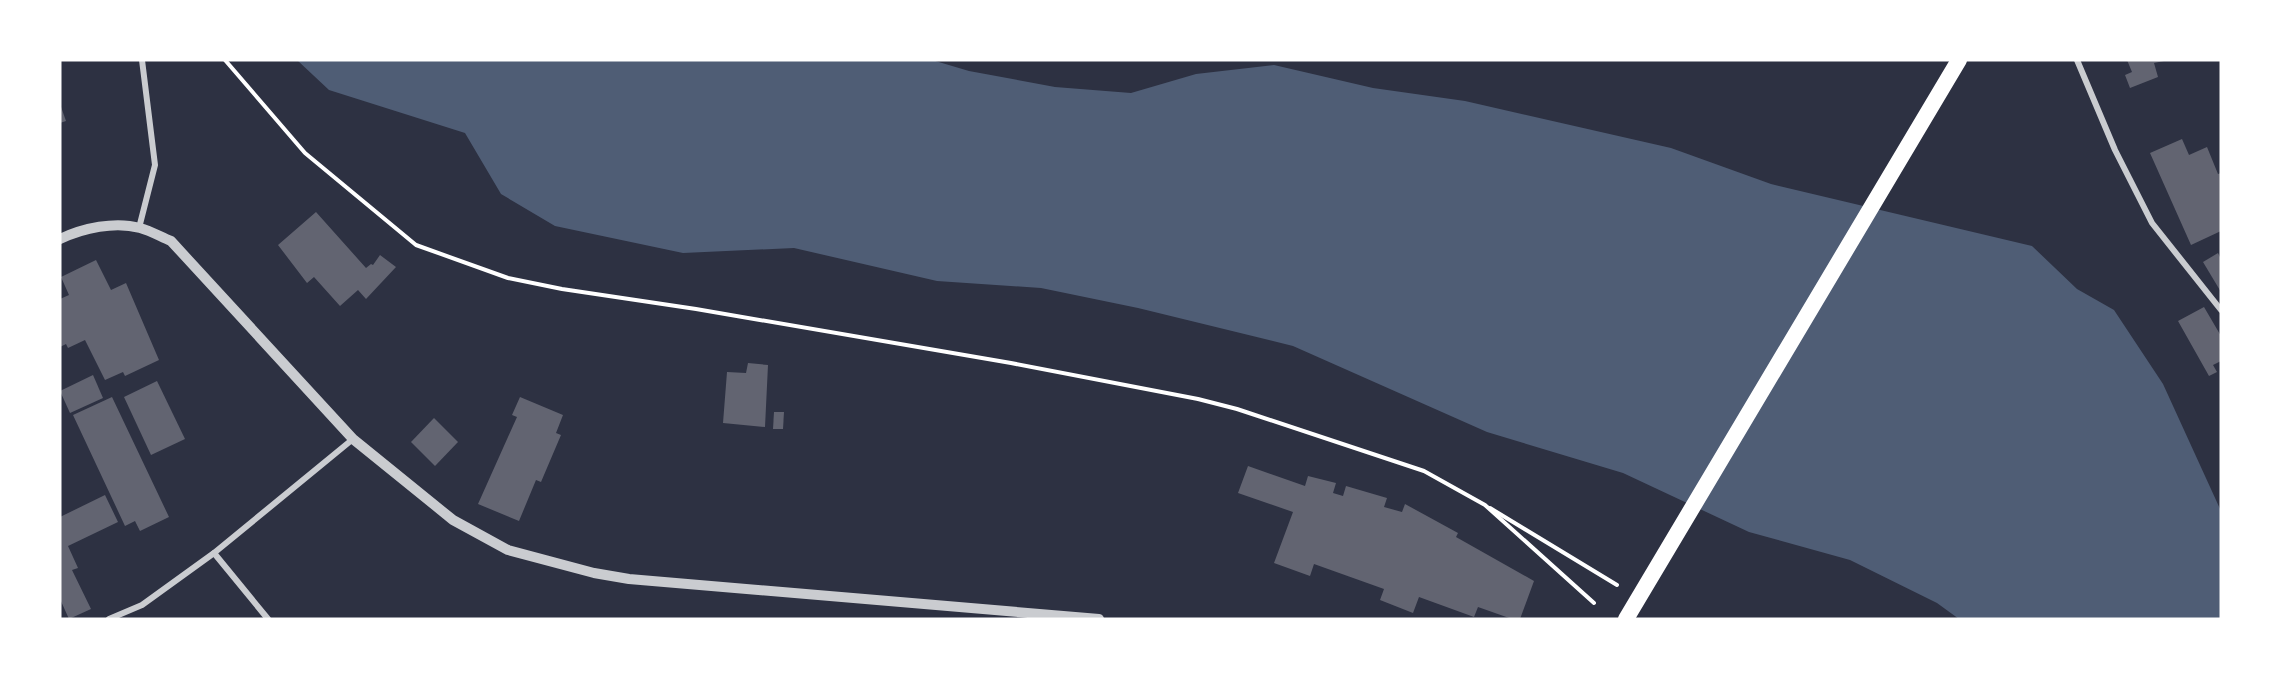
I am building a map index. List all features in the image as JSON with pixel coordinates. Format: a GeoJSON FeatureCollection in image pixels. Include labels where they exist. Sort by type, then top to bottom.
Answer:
{"type":"FeatureCollection","features":[{"type":"Feature","properties":{"kind":"highway"},"geometry":{"type":"LineString","coordinates":[[1626,619],[1959,60]]}},
{"type":"Feature","properties":{"kind":"street"},"geometry":{"type":"LineString","coordinates":[[139,228],[154,165],[142,60]]}},
{"type":"Feature","properties":{"kind":"street"},"geometry":{"type":"LineString","coordinates":[[2077,60],[2115,150],[2152,223],[2221,310]]}},
{"type":"Feature","properties":{"kind":"street"},"geometry":{"type":"LineString","coordinates":[[60,239],[100,227],[139,228],[171,241],[353,439],[453,520],[482,538],[508,550],[584,571],[629,579],[1099,619]]}},
{"type":"Feature","properties":{"kind":"street"},"geometry":{"type":"LineString","coordinates":[[109,619],[142,605],[214,553],[353,439]]}},
{"type":"Feature","properties":{"kind":"street"},"geometry":{"type":"LineString","coordinates":[[214,553],[268,619]]}},
{"type":"Feature","properties":{"kind":"path"},"geometry":{"type":"LineString","coordinates":[[225,60],[305,153],[416,245],[508,278],[562,289],[696,309],[1011,363],[1198,399],[1246,412],[1424,471],[1618,585]]}},
{"type":"Feature","properties":{"kind":"path"},"geometry":{"type":"LineString","coordinates":[[1485,505],[1594,603]]}},
{"type":"Feature","properties":{"kind":"water"},"geometry":{"type":"Polygon","coordinates":[[[297,60],[932,60],[969,71],[1055,87],[1131,93],[1196,74],[1274,65],[1373,88],[1465,101],[1671,148],[1771,184],[2032,246],[2077,289],[2114,310],[2163,384],[2221,511],[2221,619],[1959,619],[1937,603],[1850,560],[1749,532],[1623,473],[1487,432],[1293,346],[1138,308],[1041,288],[937,281],[794,248],[683,253],[555,226],[501,194],[465,133],[329,90],[297,60]]]}},
{"type":"Feature","properties":{"kind":"building"},"geometry":{"type":"Polygon","coordinates":[[[2127,60],[2164,61],[2154,63],[2158,77],[2130,88],[2125,75],[2132,72],[2127,60]]]}},
{"type":"Feature","properties":{"kind":"building"},"geometry":{"type":"Polygon","coordinates":[[[60,104],[66,121],[60,123],[60,104]]]}},
{"type":"Feature","properties":{"kind":"building"},"geometry":{"type":"Polygon","coordinates":[[[2182,139],[2189,155],[2207,147],[2218,174],[2221,173],[2221,231],[2191,245],[2150,153],[2182,139]]]}},
{"type":"Feature","properties":{"kind":"building"},"geometry":{"type":"Polygon","coordinates":[[[316,212],[366,268],[373,265],[380,255],[396,267],[366,299],[358,290],[340,306],[314,277],[307,283],[278,245],[316,212]]]}},
{"type":"Feature","properties":{"kind":"building"},"geometry":{"type":"Polygon","coordinates":[[[2218,253],[2221,259],[2221,292],[2203,262],[2218,253]]]}},
{"type":"Feature","properties":{"kind":"building"},"geometry":{"type":"Polygon","coordinates":[[[96,260],[111,290],[126,283],[159,360],[125,376],[123,372],[105,380],[85,340],[68,348],[66,344],[60,347],[60,299],[69,295],[61,277],[96,260]]]}},
{"type":"Feature","properties":{"kind":"building"},"geometry":{"type":"Polygon","coordinates":[[[2204,307],[2221,336],[2221,361],[2213,365],[2217,372],[2209,376],[2178,321],[2204,307]]]}},
{"type":"Feature","properties":{"kind":"building"},"geometry":{"type":"Polygon","coordinates":[[[748,363],[768,365],[765,427],[723,423],[727,372],[746,373],[748,363]]]}},
{"type":"Feature","properties":{"kind":"building"},"geometry":{"type":"Polygon","coordinates":[[[93,375],[103,398],[70,413],[60,391],[93,375]]]}},
{"type":"Feature","properties":{"kind":"building"},"geometry":{"type":"Polygon","coordinates":[[[157,381],[185,439],[151,455],[124,397],[157,381]]]}},
{"type":"Feature","properties":{"kind":"building"},"geometry":{"type":"Polygon","coordinates":[[[112,397],[169,517],[140,531],[135,521],[125,526],[73,415],[112,397]]]}},
{"type":"Feature","properties":{"kind":"building"},"geometry":{"type":"Polygon","coordinates":[[[520,397],[563,415],[556,433],[561,435],[541,482],[536,480],[519,521],[478,504],[517,417],[512,415],[520,397]]]}},
{"type":"Feature","properties":{"kind":"building"},"geometry":{"type":"Polygon","coordinates":[[[774,412],[784,412],[783,429],[773,429],[774,412]]]}},
{"type":"Feature","properties":{"kind":"building"},"geometry":{"type":"Polygon","coordinates":[[[434,418],[458,442],[435,466],[411,442],[434,418]]]}},
{"type":"Feature","properties":{"kind":"building"},"geometry":{"type":"Polygon","coordinates":[[[1248,466],[1305,486],[1308,476],[1336,483],[1333,493],[1343,496],[1346,486],[1387,498],[1384,507],[1402,512],[1405,504],[1458,533],[1456,537],[1534,581],[1520,619],[1512,619],[1478,607],[1474,617],[1419,597],[1413,613],[1380,600],[1384,589],[1314,564],[1310,576],[1274,563],[1293,512],[1238,493],[1248,466]]]}},
{"type":"Feature","properties":{"kind":"building"},"geometry":{"type":"Polygon","coordinates":[[[105,495],[118,522],[68,546],[78,568],[72,570],[91,609],[69,619],[60,599],[60,517],[105,495]]]}}]}
